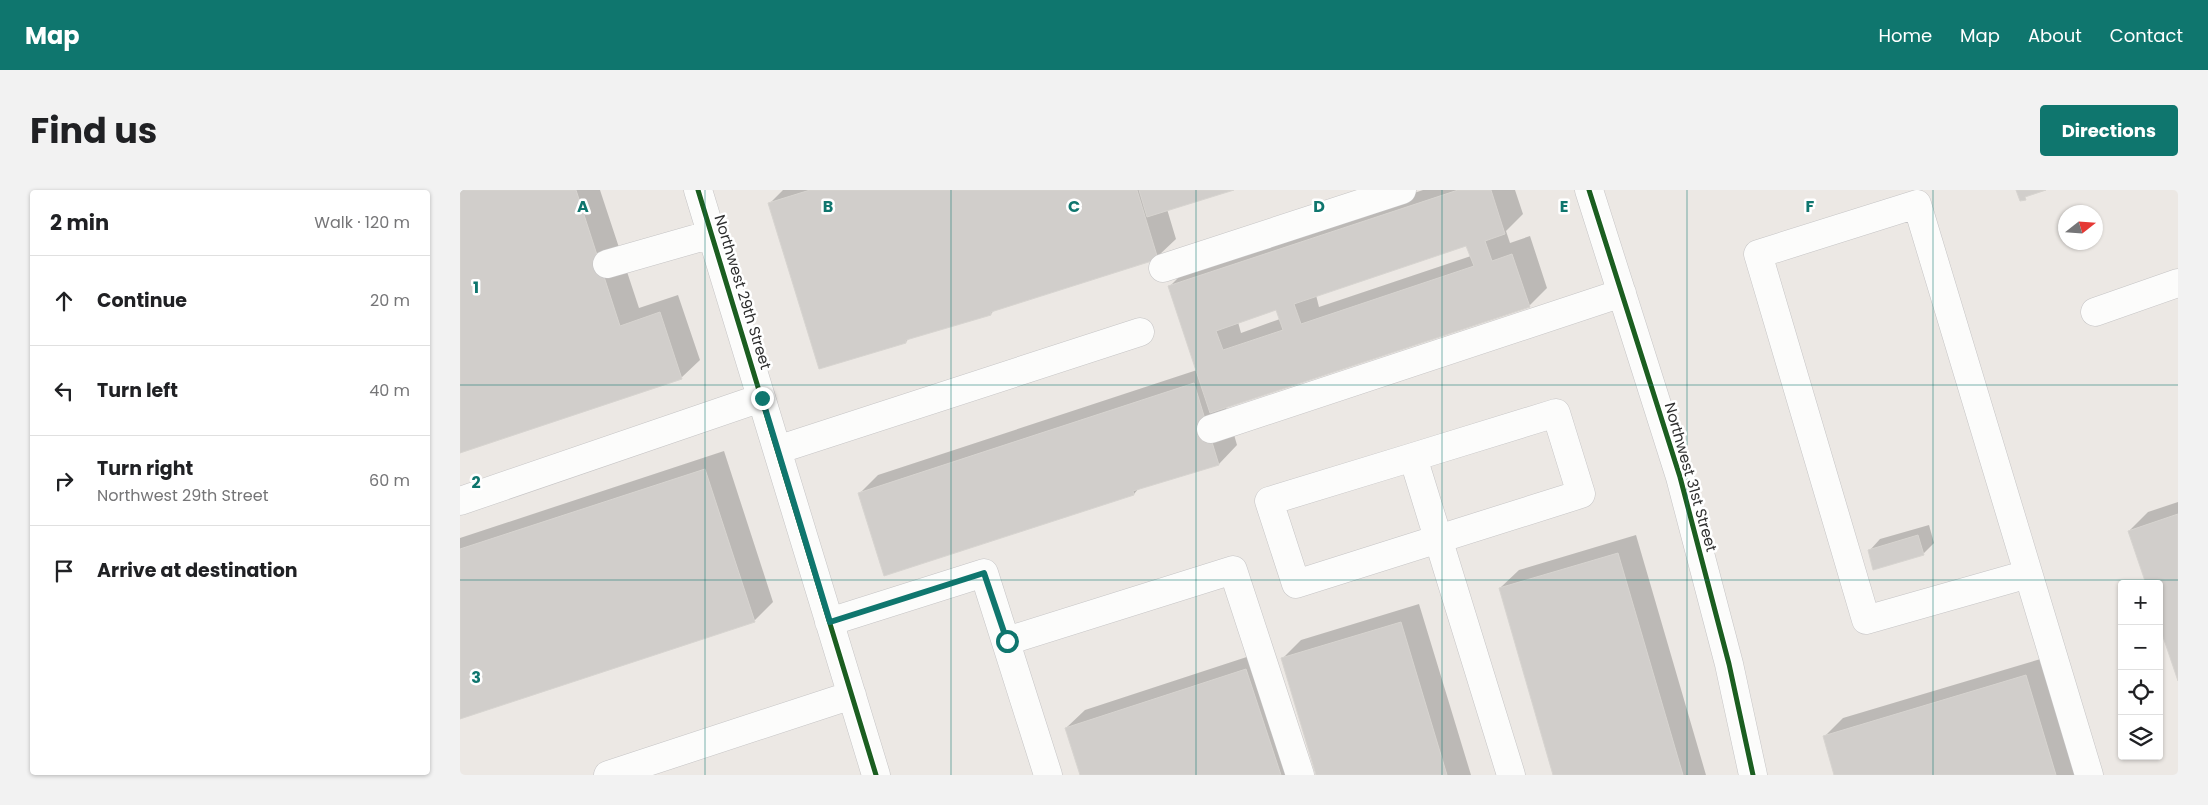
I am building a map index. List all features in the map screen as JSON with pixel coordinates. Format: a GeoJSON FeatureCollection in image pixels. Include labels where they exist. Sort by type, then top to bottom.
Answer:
{"type":"FeatureCollection","features":[{"type":"Feature","properties":{"kind":"street","name":"Northwest 29th Street"},"geometry":{"type":"LineString","coordinates":[[698,190],[876,775]]}},
{"type":"Feature","properties":{"kind":"street"},"geometry":{"type":"LineString","coordinates":[[1163,268],[1402,190]]}},
{"type":"Feature","properties":{"kind":"street","name":"Northwest 31st Street"},"geometry":{"type":"LineString","coordinates":[[1589,190],[1680,477],[1728,664],[1754,775]]}},
{"type":"Feature","properties":{"kind":"street"},"geometry":{"type":"LineString","coordinates":[[2028,574],[1866,620],[1758,254],[1917,204],[2089,775]]}},
{"type":"Feature","properties":{"kind":"street"},"geometry":{"type":"LineString","coordinates":[[607,264],[712,234]]}},
{"type":"Feature","properties":{"kind":"street"},"geometry":{"type":"LineString","coordinates":[[2095,312],[2178,283]]}},
{"type":"Feature","properties":{"kind":"street"},"geometry":{"type":"LineString","coordinates":[[1211,429],[1622,293]]}},
{"type":"Feature","properties":{"kind":"street"},"geometry":{"type":"LineString","coordinates":[[777,450],[1140,332]]}},
{"type":"Feature","properties":{"kind":"street"},"geometry":{"type":"LineString","coordinates":[[460,501],[762,398]]}},
{"type":"Feature","properties":{"kind":"street"},"geometry":{"type":"LineString","coordinates":[[1556,413],[1581,494],[1438,539],[1296,584],[1269,501],[1556,413]]}},
{"type":"Feature","properties":{"kind":"street"},"geometry":{"type":"LineString","coordinates":[[1413,458],[1512,775]]}},
{"type":"Feature","properties":{"kind":"street"},"geometry":{"type":"LineString","coordinates":[[1007,641],[1233,570],[1300,775]]}},
{"type":"Feature","properties":{"kind":"street"},"geometry":{"type":"LineString","coordinates":[[830,622],[984,573],[1048,775]]}},
{"type":"Feature","properties":{"kind":"street"},"geometry":{"type":"LineString","coordinates":[[608,775],[852,695]]}},
{"type":"Feature","properties":{"kind":"building"},"geometry":{"type":"Polygon","coordinates":[[[460,190],[576,190],[620,326],[660,312],[682,379],[460,453],[460,190]]]}},
{"type":"Feature","properties":{"kind":"building"},"geometry":{"type":"Polygon","coordinates":[[[810,190],[1137,190],[1158,259],[991,312],[991,315],[906,340],[906,343],[819,369],[768,203],[810,190]]]}},
{"type":"Feature","properties":{"kind":"building"},"geometry":{"type":"Polygon","coordinates":[[[1139,190],[1234,190],[1147,217],[1139,190]]]}},
{"type":"Feature","properties":{"kind":"building"},"geometry":{"type":"Polygon","coordinates":[[[1458,190],[1491,190],[1505,234],[1485,241],[1492,261],[1512,254],[1530,307],[1210,413],[1168,286],[1458,190]],[[1466,246],[1294,304],[1301,324],[1474,266],[1466,246]],[[1276,310],[1216,331],[1223,350],[1283,330],[1276,310]]]}},
{"type":"Feature","properties":{"kind":"building"},"geometry":{"type":"Polygon","coordinates":[[[2016,190],[2046,190],[2025,197],[2026,200],[2020,201],[2016,190]]]}},
{"type":"Feature","properties":{"kind":"building"},"geometry":{"type":"Polygon","coordinates":[[[1194,383],[1219,465],[1133,491],[1134,495],[884,576],[858,493],[1194,383]]]}},
{"type":"Feature","properties":{"kind":"building"},"geometry":{"type":"Polygon","coordinates":[[[705,469],[755,622],[460,719],[460,549],[705,469]]]}},
{"type":"Feature","properties":{"kind":"building"},"geometry":{"type":"Polygon","coordinates":[[[2178,514],[2178,681],[2163,637],[2163,580],[2145,580],[2128,531],[2178,514]]]}},
{"type":"Feature","properties":{"kind":"building"},"geometry":{"type":"Polygon","coordinates":[[[1918,535],[1924,555],[1873,570],[1868,550],[1918,535]]]}},
{"type":"Feature","properties":{"kind":"building"},"geometry":{"type":"Polygon","coordinates":[[[1618,553],[1683,775],[1553,775],[1499,588],[1618,553]]]}},
{"type":"Feature","properties":{"kind":"building"},"geometry":{"type":"Polygon","coordinates":[[[1401,622],[1447,775],[1316,775],[1281,658],[1401,622]]]}},
{"type":"Feature","properties":{"kind":"building"},"geometry":{"type":"Polygon","coordinates":[[[1246,669],[1281,775],[1080,775],[1065,728],[1246,669]]]}},
{"type":"Feature","properties":{"kind":"building"},"geometry":{"type":"Polygon","coordinates":[[[2026,675],[2056,775],[1834,775],[1823,736],[2026,675]]]}},
{"type":"Feature","properties":{"kind":"cycle path"},"geometry":{"type":"LineString","coordinates":[[698,190],[876,775]]}},
{"type":"Feature","properties":{"kind":"cycle path"},"geometry":{"type":"LineString","coordinates":[[1589,190],[1680,477],[1729,664],[1753,775]]}},
{"type":"Feature","properties":{"kind":"route"},"geometry":{"type":"LineString","coordinates":[[762,398],[830,622],[984,573],[1007,641]]}}]}
